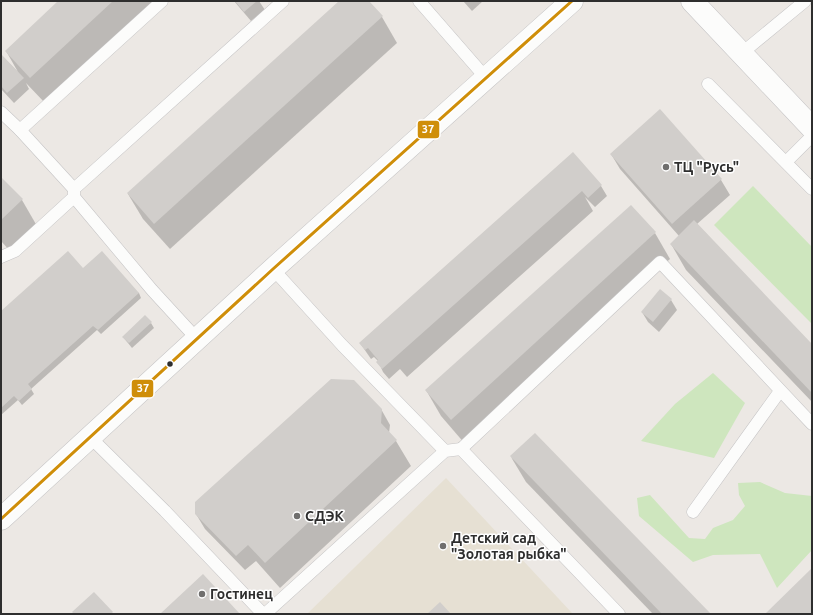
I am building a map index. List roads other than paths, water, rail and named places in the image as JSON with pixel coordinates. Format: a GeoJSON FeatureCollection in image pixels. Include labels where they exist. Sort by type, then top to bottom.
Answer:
{"type":"FeatureCollection","features":[{"type":"Feature","properties":{"kind":"main road"},"geometry":{"type":"LineString","coordinates":[[1,519],[273,269],[572,1]]}},
{"type":"Feature","properties":{"kind":"main road"},"geometry":{"type":"LineString","coordinates":[[692,1],[812,128]]}},
{"type":"Feature","properties":{"kind":"lane"},"geometry":{"type":"LineString","coordinates":[[20,130],[162,1]]}},
{"type":"Feature","properties":{"kind":"lane"},"geometry":{"type":"LineString","coordinates":[[1,257],[15,251],[74,193],[283,1]]}},
{"type":"Feature","properties":{"kind":"lane"},"geometry":{"type":"LineString","coordinates":[[419,1],[486,78]]}},
{"type":"Feature","properties":{"kind":"lane"},"geometry":{"type":"LineString","coordinates":[[742,54],[805,1]]}},
{"type":"Feature","properties":{"kind":"lane"},"geometry":{"type":"LineString","coordinates":[[708,84],[812,189]]}},
{"type":"Feature","properties":{"kind":"lane"},"geometry":{"type":"LineString","coordinates":[[1,112],[20,130],[74,193],[152,290],[196,340]]}},
{"type":"Feature","properties":{"kind":"lane"},"geometry":{"type":"LineString","coordinates":[[786,162],[812,136]]}},
{"type":"Feature","properties":{"kind":"lane"},"geometry":{"type":"LineString","coordinates":[[90,437],[165,511],[264,614],[445,451],[461,449],[660,262],[812,424]]}},
{"type":"Feature","properties":{"kind":"lane"},"geometry":{"type":"LineString","coordinates":[[273,269],[342,345],[445,451]]}},
{"type":"Feature","properties":{"kind":"lane"},"geometry":{"type":"LineString","coordinates":[[693,512],[780,391]]}},
{"type":"Feature","properties":{"kind":"lane"},"geometry":{"type":"LineString","coordinates":[[461,449],[619,614]]}},
{"type":"Feature","properties":{"kind":"place","name":"ТЦ \"Русь\""},"geometry":{"type":"Point","coordinates":[666,167]}},
{"type":"Feature","properties":{"kind":"place","name":"СДЭК"},"geometry":{"type":"Point","coordinates":[297,516]}},
{"type":"Feature","properties":{"kind":"place","name":"Детский сад \"Золотая рыбка\""},"geometry":{"type":"Point","coordinates":[443,546]}},
{"type":"Feature","properties":{"kind":"place","name":"Гостинец"},"geometry":{"type":"Point","coordinates":[202,594]}}]}
